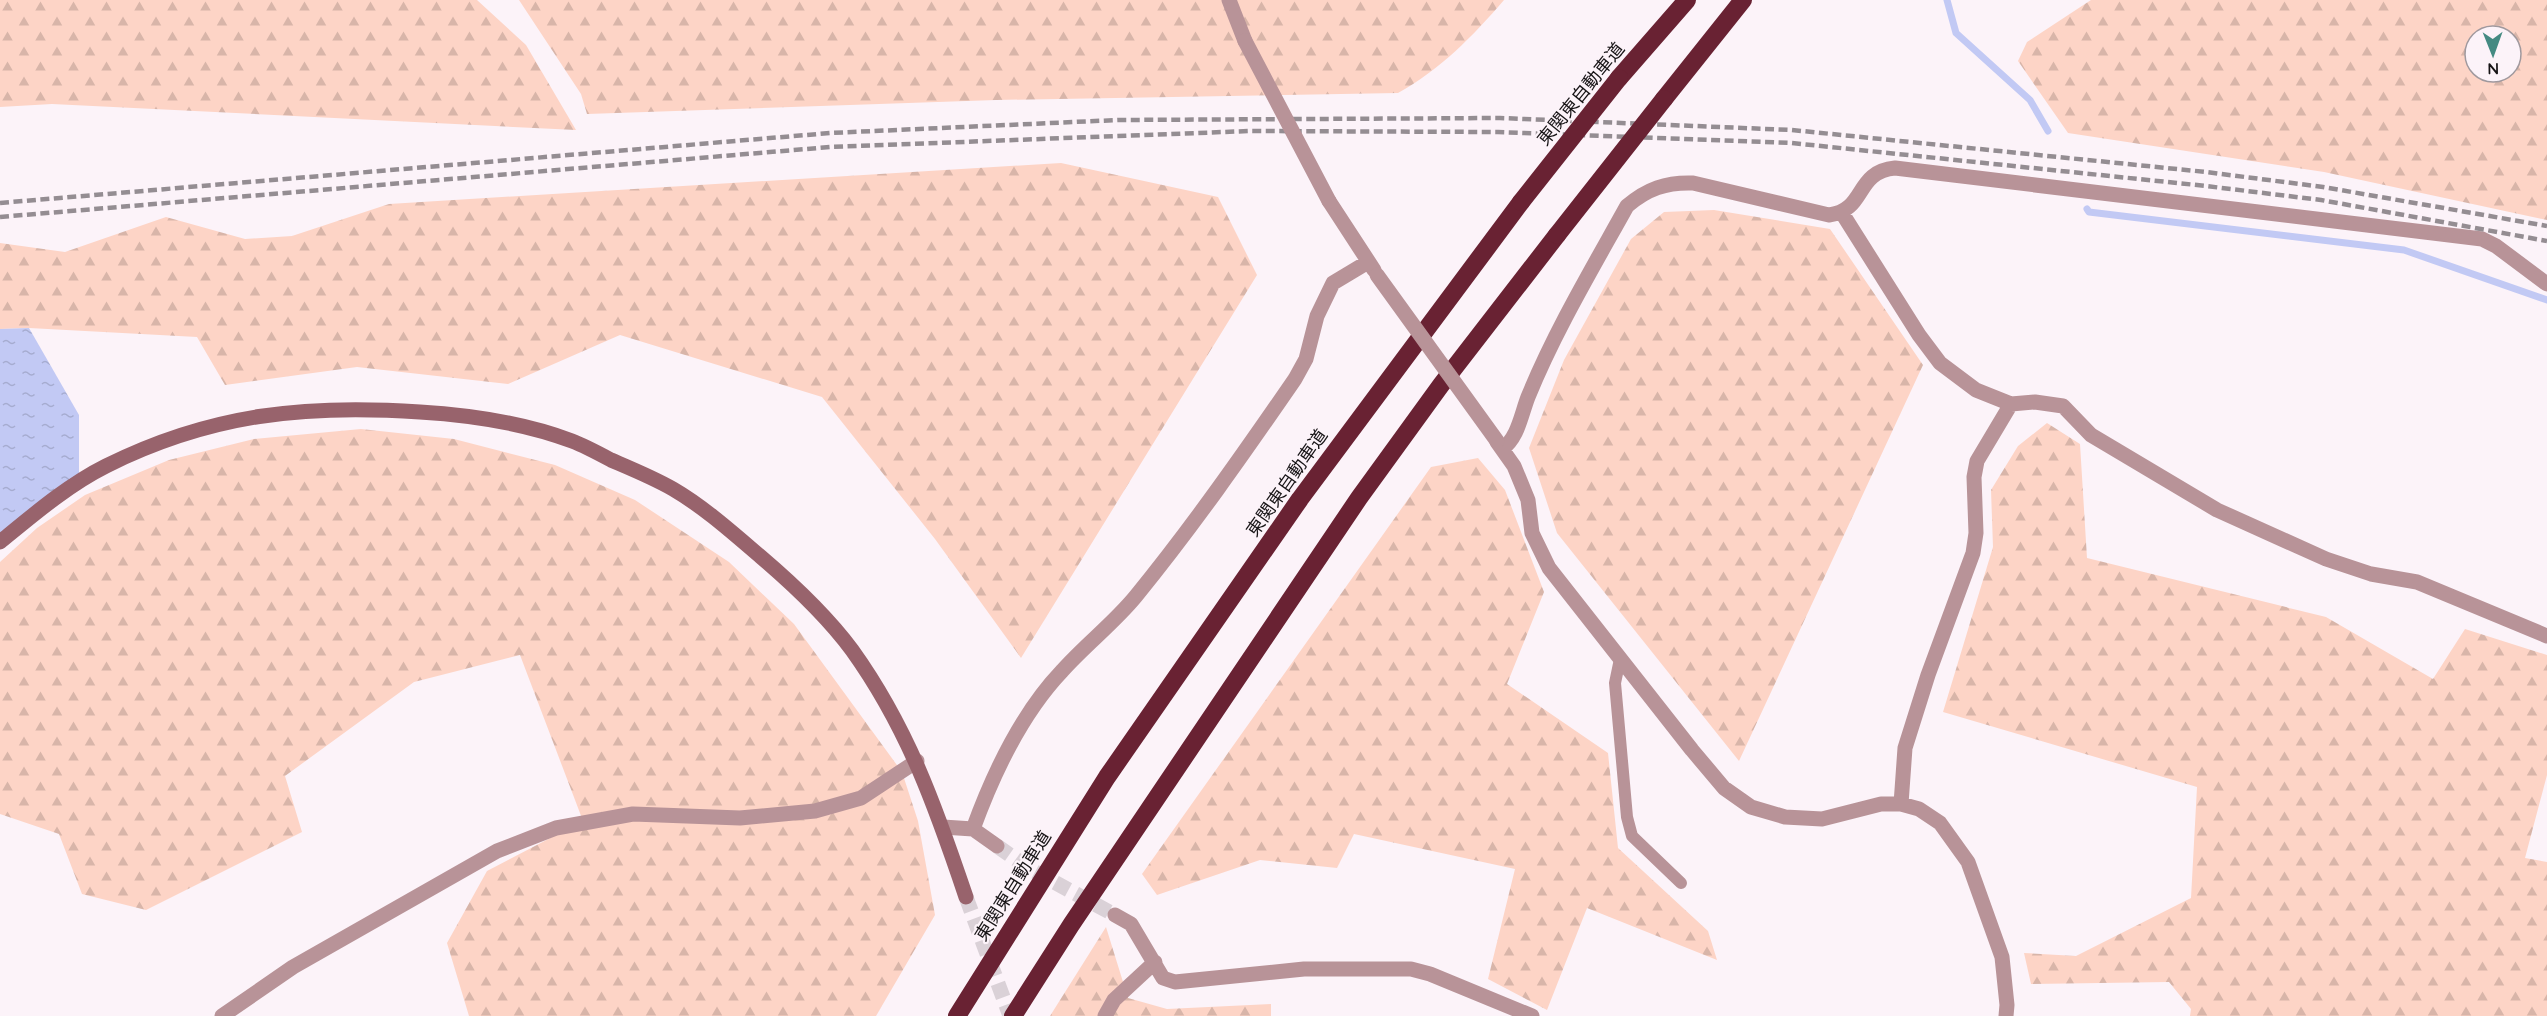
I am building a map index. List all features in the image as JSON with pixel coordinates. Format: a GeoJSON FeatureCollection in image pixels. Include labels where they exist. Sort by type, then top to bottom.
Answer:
{"type":"FeatureCollection","features":[{"type":"Feature","properties":{"kind":"highway","name":"東関東自動車道"},"geometry":{"type":"LineString","coordinates":[[957,1016],[1107,777],[1300,499],[1521,202],[1619,78],[1687,0]]}},
{"type":"Feature","properties":{"kind":"highway"},"geometry":{"type":"LineString","coordinates":[[1013,1016],[1071,925],[1359,498],[1441,385],[1741,3]]}},
{"type":"Feature","properties":{"kind":"street"},"geometry":{"type":"LineString","coordinates":[[1229,0],[1245,41],[1329,201],[1373,268],[1514,466],[1528,500],[1533,533],[1549,568],[1724,788],[1751,807],[1785,817],[1822,819],[1881,804],[1901,804],[1920,809],[1940,823],[1968,862],[2002,957],[2006,1016]]}},
{"type":"Feature","properties":{"kind":"street"},"geometry":{"type":"LineString","coordinates":[[1500,446],[1512,441],[1529,395],[1564,321],[1626,206],[1641,194],[1673,183],[1693,183],[1829,215],[1842,213],[1853,204],[1871,176],[1882,169],[1895,168],[2482,239],[2496,246],[2547,284]]}},
{"type":"Feature","properties":{"kind":"street"},"geometry":{"type":"LineString","coordinates":[[1842,213],[1919,335],[1940,363],[1976,390],[2011,404],[2035,402],[2063,406],[2091,435],[2217,510],[2326,559],[2371,574],[2416,582],[2547,636]]}},
{"type":"Feature","properties":{"kind":"street"},"geometry":{"type":"LineString","coordinates":[[973,830],[1016,735],[1040,697],[1061,671],[1133,599],[1180,541],[1295,379],[1306,358],[1317,316],[1333,283],[1373,268]]}},
{"type":"Feature","properties":{"kind":"street"},"geometry":{"type":"LineString","coordinates":[[1901,804],[1905,748],[1928,675],[1973,553],[1976,533],[1974,477],[1977,461],[2011,404]]}},
{"type":"Feature","properties":{"kind":"street"},"geometry":{"type":"LineString","coordinates":[[0,542],[40,510],[103,468],[180,435],[225,422],[277,413],[327,409],[452,414],[501,422],[572,441],[673,489],[735,535],[806,595],[852,650],[887,705],[917,761],[966,897]]}},
{"type":"Feature","properties":{"kind":"street"},"geometry":{"type":"LineString","coordinates":[[222,1016],[293,967],[497,850],[556,828],[633,814],[740,818],[815,811],[861,798],[917,761]]}},
{"type":"Feature","properties":{"kind":"street"},"geometry":{"type":"LineString","coordinates":[[943,828],[973,830],[997,846]]}},
{"type":"Feature","properties":{"kind":"street"},"geometry":{"type":"LineString","coordinates":[[1115,915],[1131,924],[1163,978],[1175,982],[1304,969],[1411,969],[1430,974],[1532,1016]]}},
{"type":"Feature","properties":{"kind":"street"},"geometry":{"type":"LineString","coordinates":[[1105,1016],[1114,1000],[1155,962]]}},
{"type":"Feature","properties":{"kind":"lane"},"geometry":{"type":"LineString","coordinates":[[1620,659],[1615,683],[1627,817],[1632,836],[1681,883]]}},
{"type":"Feature","properties":{"kind":"green space"},"geometry":{"type":"Polygon","coordinates":[[[0,0],[477,0],[526,45],[576,130],[52,104],[0,107],[0,0]]]}},
{"type":"Feature","properties":{"kind":"green space"},"geometry":{"type":"Polygon","coordinates":[[[519,0],[1504,0],[1480,27],[1442,63],[1398,93],[996,100],[587,114],[581,94],[519,0]]]}},
{"type":"Feature","properties":{"kind":"green space"},"geometry":{"type":"Polygon","coordinates":[[[2091,0],[2547,0],[2547,220],[2324,172],[2068,133],[2018,61],[2027,42],[2091,0]]]}},
{"type":"Feature","properties":{"kind":"green space"},"geometry":{"type":"Polygon","coordinates":[[[1061,163],[1218,197],[1257,275],[1021,658],[935,539],[822,397],[620,335],[508,384],[357,367],[225,385],[197,337],[29,328],[0,329],[0,243],[65,252],[166,217],[245,239],[292,236],[389,204],[1061,163]]]}},
{"type":"Feature","properties":{"kind":"green space"},"geometry":{"type":"Polygon","coordinates":[[[1714,210],[1830,229],[1923,365],[1739,761],[1557,533],[1529,448],[1564,360],[1631,239],[1664,212],[1714,210]]]}},
{"type":"Feature","properties":{"kind":"green space"},"geometry":{"type":"Polygon","coordinates":[[[2047,423],[2080,444],[2087,558],[2326,617],[2433,679],[2465,629],[2547,655],[2547,775],[2525,858],[2547,862],[2547,1016],[2190,1016],[2191,1009],[2169,982],[2031,984],[2024,953],[2076,956],[2191,898],[2197,787],[1943,712],[1993,547],[1991,490],[2018,446],[2047,423]]]}},
{"type":"Feature","properties":{"kind":"green space"},"geometry":{"type":"Polygon","coordinates":[[[361,429],[454,439],[555,465],[635,500],[729,562],[794,624],[902,772],[918,821],[935,915],[876,1016],[469,1016],[447,943],[487,871],[583,821],[520,655],[414,682],[285,776],[302,832],[146,910],[82,894],[59,834],[0,814],[0,562],[37,528],[85,495],[169,460],[254,439],[361,429]]]}},
{"type":"Feature","properties":{"kind":"green space"},"geometry":{"type":"Polygon","coordinates":[[[1478,458],[1505,490],[1544,592],[1507,684],[1608,753],[1618,848],[1708,931],[1717,960],[1587,908],[1547,1010],[1488,979],[1515,869],[1354,834],[1337,868],[1260,860],[1157,895],[1142,874],[1431,467],[1478,458]]]}},
{"type":"Feature","properties":{"kind":"green space"},"geometry":{"type":"Polygon","coordinates":[[[1106,927],[1128,998],[1167,1009],[1271,1004],[1271,1016],[1050,1016],[1106,927]]]}},
{"type":"Feature","properties":{"kind":"water"},"geometry":{"type":"Polygon","coordinates":[[[29,328],[79,415],[79,476],[0,536],[0,329],[29,328]]]}},
{"type":"Feature","properties":{"kind":"waterway"},"geometry":{"type":"LineString","coordinates":[[1947,0],[1956,33],[2030,100],[2048,131]]}},
{"type":"Feature","properties":{"kind":"waterway"},"geometry":{"type":"LineString","coordinates":[[2087,209],[2089,212],[2404,250],[2547,300]]}},
{"type":"Feature","properties":{"kind":"tunnel"},"geometry":{"type":"LineString","coordinates":[[997,846],[1030,869],[1115,915]]}},
{"type":"Feature","properties":{"kind":"tunnel"},"geometry":{"type":"LineString","coordinates":[[966,897],[1010,1016]]}},
{"type":"Feature","properties":{"kind":"railway"},"geometry":{"type":"LineString","coordinates":[[0,203],[830,133],[1118,120],[1500,118],[1792,130],[2206,172],[2323,187],[2547,226]]}},
{"type":"Feature","properties":{"kind":"railway"},"geometry":{"type":"LineString","coordinates":[[0,217],[830,147],[1250,131],[1498,132],[1792,143],[2206,186],[2321,200],[2547,241]]}}]}
